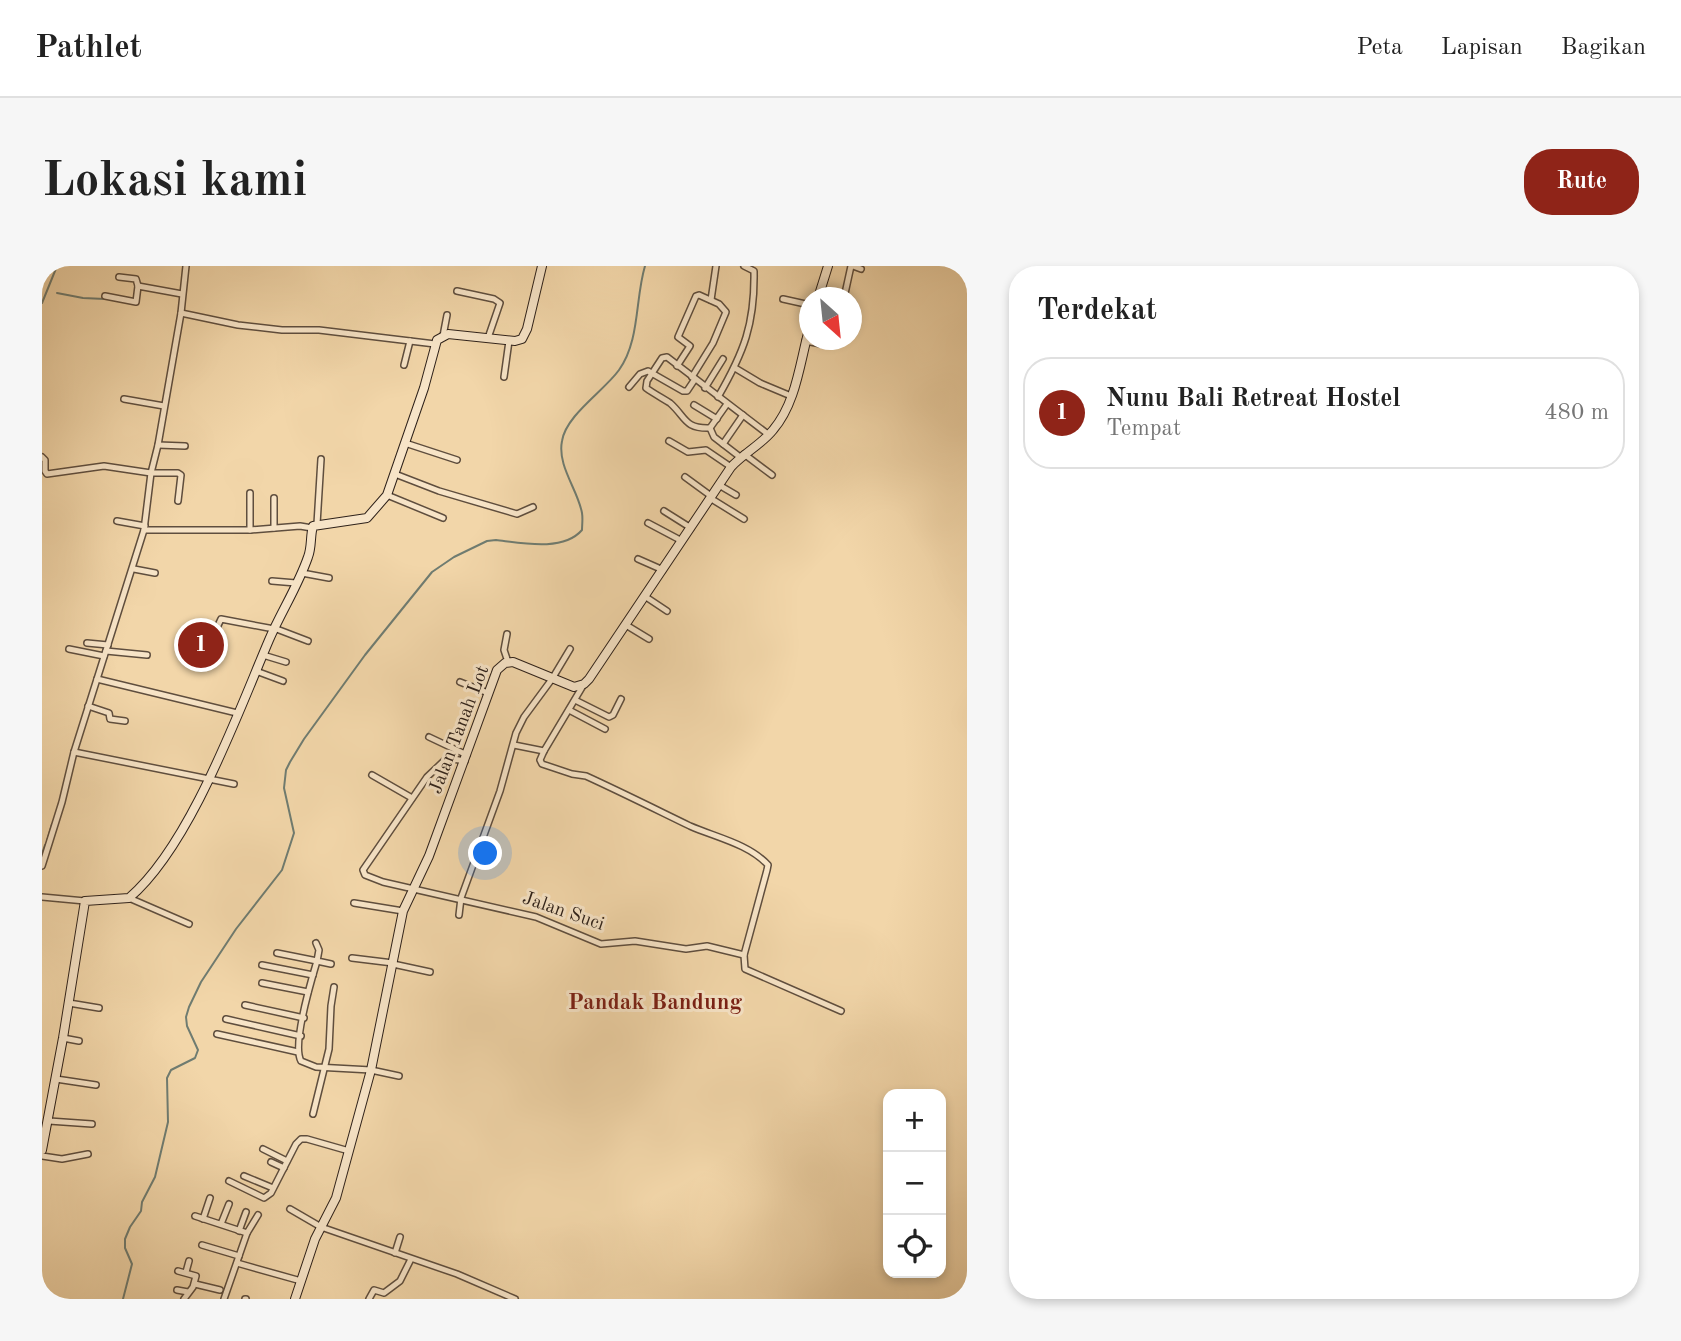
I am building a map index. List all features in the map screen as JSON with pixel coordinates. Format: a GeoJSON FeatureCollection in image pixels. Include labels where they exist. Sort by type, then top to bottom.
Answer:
{"type":"FeatureCollection","features":[{"type":"Feature","properties":{"kind":"main road"},"geometry":{"type":"LineString","coordinates":[[42,1150],[88,901],[129,898],[167,853],[206,778],[302,573],[314,526],[362,520],[373,513],[387,495],[424,388],[435,344],[448,334],[509,341],[522,339],[526,333],[542,266]]}},
{"type":"Feature","properties":{"kind":"main road"},"geometry":{"type":"LineString","coordinates":[[821,287],[828,266]]}},
{"type":"Feature","properties":{"kind":"main road"},"geometry":{"type":"LineString","coordinates":[[584,684],[600,665],[732,467],[742,455],[769,435],[782,417],[791,396],[803,350]]}},
{"type":"Feature","properties":{"kind":"main road","name":"Jalan Tanah Lot"},"geometry":{"type":"LineString","coordinates":[[295,1299],[321,1227],[333,1207],[349,1152],[371,1070],[403,911],[429,856],[497,670],[508,662],[569,687],[584,684]]}},
{"type":"Feature","properties":{"kind":"street"},"geometry":{"type":"LineString","coordinates":[[42,866],[45,843],[62,802],[74,752],[145,528],[151,473],[158,445],[186,266]]}},
{"type":"Feature","properties":{"kind":"street"},"geometry":{"type":"LineString","coordinates":[[711,300],[716,266]]}},
{"type":"Feature","properties":{"kind":"street"},"geometry":{"type":"LineString","coordinates":[[719,397],[735,368],[753,318],[754,271],[744,266]]}},
{"type":"Feature","properties":{"kind":"street"},"geometry":{"type":"LineString","coordinates":[[847,287],[852,266],[860,269]]}},
{"type":"Feature","properties":{"kind":"street"},"geometry":{"type":"LineString","coordinates":[[105,296],[135,303],[138,301],[136,279],[118,277]]}},
{"type":"Feature","properties":{"kind":"street"},"geometry":{"type":"LineString","coordinates":[[138,286],[182,294]]}},
{"type":"Feature","properties":{"kind":"street"},"geometry":{"type":"LineString","coordinates":[[457,291],[494,299],[500,303],[488,338]]}},
{"type":"Feature","properties":{"kind":"street"},"geometry":{"type":"LineString","coordinates":[[629,387],[644,372],[653,372],[687,391],[726,312],[719,304],[696,296],[678,337],[690,345],[677,366]]}},
{"type":"Feature","properties":{"kind":"street"},"geometry":{"type":"LineString","coordinates":[[783,299],[799,303]]}},
{"type":"Feature","properties":{"kind":"street"},"geometry":{"type":"LineString","coordinates":[[180,313],[238,325],[282,330],[319,330],[435,344]]}},
{"type":"Feature","properties":{"kind":"street"},"geometry":{"type":"LineString","coordinates":[[443,336],[447,315]]}},
{"type":"Feature","properties":{"kind":"street"},"geometry":{"type":"LineString","coordinates":[[404,365],[410,341]]}},
{"type":"Feature","properties":{"kind":"street"},"geometry":{"type":"LineString","coordinates":[[504,377],[509,341]]}},
{"type":"Feature","properties":{"kind":"street"},"geometry":{"type":"LineString","coordinates":[[710,428],[693,427],[677,414],[670,404],[648,389],[646,384],[662,358],[666,357],[769,435]]}},
{"type":"Feature","properties":{"kind":"street"},"geometry":{"type":"LineString","coordinates":[[705,388],[723,359]]}},
{"type":"Feature","properties":{"kind":"street"},"geometry":{"type":"LineString","coordinates":[[735,368],[760,383],[791,396]]}},
{"type":"Feature","properties":{"kind":"street"},"geometry":{"type":"LineString","coordinates":[[124,399],[164,406]]}},
{"type":"Feature","properties":{"kind":"street"},"geometry":{"type":"LineString","coordinates":[[710,428],[727,404]]}},
{"type":"Feature","properties":{"kind":"street"},"geometry":{"type":"LineString","coordinates":[[694,405],[717,419]]}},
{"type":"Feature","properties":{"kind":"street"},"geometry":{"type":"LineString","coordinates":[[723,444],[743,415]]}},
{"type":"Feature","properties":{"kind":"street"},"geometry":{"type":"LineString","coordinates":[[710,428],[714,437],[723,444],[772,475]]}},
{"type":"Feature","properties":{"kind":"street"},"geometry":{"type":"LineString","coordinates":[[669,442],[688,452],[706,450],[732,467]]}},
{"type":"Feature","properties":{"kind":"street"},"geometry":{"type":"LineString","coordinates":[[405,443],[457,460]]}},
{"type":"Feature","properties":{"kind":"street"},"geometry":{"type":"LineString","coordinates":[[158,445],[185,446]]}},
{"type":"Feature","properties":{"kind":"street"},"geometry":{"type":"LineString","coordinates":[[42,457],[47,474],[104,467],[180,474],[178,501]]}},
{"type":"Feature","properties":{"kind":"street"},"geometry":{"type":"LineString","coordinates":[[117,521],[145,528],[250,530],[314,526],[321,459]]}},
{"type":"Feature","properties":{"kind":"street"},"geometry":{"type":"LineString","coordinates":[[395,474],[439,491],[517,514],[533,507]]}},
{"type":"Feature","properties":{"kind":"street"},"geometry":{"type":"LineString","coordinates":[[685,477],[744,519]]}},
{"type":"Feature","properties":{"kind":"street"},"geometry":{"type":"LineString","coordinates":[[719,485],[736,495]]}},
{"type":"Feature","properties":{"kind":"street"},"geometry":{"type":"LineString","coordinates":[[250,493],[250,530]]}},
{"type":"Feature","properties":{"kind":"street"},"geometry":{"type":"LineString","coordinates":[[387,495],[443,518]]}},
{"type":"Feature","properties":{"kind":"street"},"geometry":{"type":"LineString","coordinates":[[274,498],[274,528]]}},
{"type":"Feature","properties":{"kind":"street"},"geometry":{"type":"LineString","coordinates":[[138,500],[147,502]]}},
{"type":"Feature","properties":{"kind":"street"},"geometry":{"type":"LineString","coordinates":[[664,510],[691,528]]}},
{"type":"Feature","properties":{"kind":"street"},"geometry":{"type":"LineString","coordinates":[[648,523],[682,541]]}},
{"type":"Feature","properties":{"kind":"street"},"geometry":{"type":"LineString","coordinates":[[638,559],[663,570]]}},
{"type":"Feature","properties":{"kind":"street"},"geometry":{"type":"LineString","coordinates":[[134,569],[155,573]]}},
{"type":"Feature","properties":{"kind":"street"},"geometry":{"type":"LineString","coordinates":[[302,573],[329,578]]}},
{"type":"Feature","properties":{"kind":"street"},"geometry":{"type":"LineString","coordinates":[[272,581],[296,583]]}},
{"type":"Feature","properties":{"kind":"street"},"geometry":{"type":"LineString","coordinates":[[646,597],[667,611]]}},
{"type":"Feature","properties":{"kind":"street"},"geometry":{"type":"LineString","coordinates":[[187,636],[214,634],[221,619],[274,629],[308,641]]}},
{"type":"Feature","properties":{"kind":"street"},"geometry":{"type":"LineString","coordinates":[[626,625],[649,639]]}},
{"type":"Feature","properties":{"kind":"street"},"geometry":{"type":"LineString","coordinates":[[507,634],[504,650],[508,662]]}},
{"type":"Feature","properties":{"kind":"street"},"geometry":{"type":"LineString","coordinates":[[87,643],[106,651]]}},
{"type":"Feature","properties":{"kind":"street"},"geometry":{"type":"LineString","coordinates":[[69,649],[147,655]]}},
{"type":"Feature","properties":{"kind":"street"},"geometry":{"type":"LineString","coordinates":[[459,915],[461,898],[524,717],[570,649]]}},
{"type":"Feature","properties":{"kind":"street"},"geometry":{"type":"LineString","coordinates":[[263,655],[286,662]]}},
{"type":"Feature","properties":{"kind":"street"},"geometry":{"type":"LineString","coordinates":[[256,671],[283,681]]}},
{"type":"Feature","properties":{"kind":"street"},"geometry":{"type":"LineString","coordinates":[[97,679],[236,713]]}},
{"type":"Feature","properties":{"kind":"street"},"geometry":{"type":"LineString","coordinates":[[460,682],[488,693]]}},
{"type":"Feature","properties":{"kind":"street"},"geometry":{"type":"LineString","coordinates":[[584,684],[544,751],[541,764],[586,776],[751,851],[765,862],[767,870],[744,955],[744,965],[748,972],[841,1011]]}},
{"type":"Feature","properties":{"kind":"street"},"geometry":{"type":"LineString","coordinates":[[575,700],[609,717],[613,715],[621,699]]}},
{"type":"Feature","properties":{"kind":"street"},"geometry":{"type":"LineString","coordinates":[[88,706],[109,713],[110,719],[125,721]]}},
{"type":"Feature","properties":{"kind":"street"},"geometry":{"type":"LineString","coordinates":[[569,710],[605,729]]}},
{"type":"Feature","properties":{"kind":"street"},"geometry":{"type":"LineString","coordinates":[[429,737],[466,758]]}},
{"type":"Feature","properties":{"kind":"street"},"geometry":{"type":"LineString","coordinates":[[513,745],[544,751]]}},
{"type":"Feature","properties":{"kind":"street"},"geometry":{"type":"LineString","coordinates":[[74,752],[234,784]]}},
{"type":"Feature","properties":{"kind":"street"},"geometry":{"type":"LineString","coordinates":[[413,797],[427,777],[447,758],[466,758]]}},
{"type":"Feature","properties":{"kind":"street"},"geometry":{"type":"LineString","coordinates":[[372,775],[423,800]]}},
{"type":"Feature","properties":{"kind":"street","name":"Jalan Suci"},"geometry":{"type":"LineString","coordinates":[[413,797],[362,870],[370,878],[536,916],[601,944],[635,941],[687,949],[707,946],[744,955]]}},
{"type":"Feature","properties":{"kind":"street"},"geometry":{"type":"LineString","coordinates":[[42,897],[88,901]]}},
{"type":"Feature","properties":{"kind":"street"},"geometry":{"type":"LineString","coordinates":[[129,898],[189,923]]}},
{"type":"Feature","properties":{"kind":"street"},"geometry":{"type":"LineString","coordinates":[[354,903],[403,911]]}},
{"type":"Feature","properties":{"kind":"street"},"geometry":{"type":"LineString","coordinates":[[316,943],[319,950],[308,992],[298,1052],[303,1063],[316,1067],[371,1070],[399,1076]]}},
{"type":"Feature","properties":{"kind":"street"},"geometry":{"type":"LineString","coordinates":[[277,953],[331,964]]}},
{"type":"Feature","properties":{"kind":"street"},"geometry":{"type":"LineString","coordinates":[[352,958],[393,963],[430,972]]}},
{"type":"Feature","properties":{"kind":"street"},"geometry":{"type":"LineString","coordinates":[[262,965],[313,975]]}},
{"type":"Feature","properties":{"kind":"street"},"geometry":{"type":"LineString","coordinates":[[262,983],[308,992]]}},
{"type":"Feature","properties":{"kind":"street"},"geometry":{"type":"LineString","coordinates":[[313,1114],[326,1066],[334,987]]}},
{"type":"Feature","properties":{"kind":"street"},"geometry":{"type":"LineString","coordinates":[[69,1003],[99,1008]]}},
{"type":"Feature","properties":{"kind":"street"},"geometry":{"type":"LineString","coordinates":[[245,1005],[304,1018]]}},
{"type":"Feature","properties":{"kind":"street"},"geometry":{"type":"LineString","coordinates":[[226,1018],[301,1035]]}},
{"type":"Feature","properties":{"kind":"street"},"geometry":{"type":"LineString","coordinates":[[217,1034],[298,1052]]}},
{"type":"Feature","properties":{"kind":"street"},"geometry":{"type":"LineString","coordinates":[[63,1038],[79,1041]]}},
{"type":"Feature","properties":{"kind":"street"},"geometry":{"type":"LineString","coordinates":[[56,1079],[96,1085]]}},
{"type":"Feature","properties":{"kind":"street"},"geometry":{"type":"LineString","coordinates":[[49,1121],[92,1124]]}},
{"type":"Feature","properties":{"kind":"street"},"geometry":{"type":"LineString","coordinates":[[229,1181],[264,1198],[273,1188],[296,1144],[303,1139],[349,1152]]}},
{"type":"Feature","properties":{"kind":"street"},"geometry":{"type":"LineString","coordinates":[[263,1149],[287,1161]]}},
{"type":"Feature","properties":{"kind":"street"},"geometry":{"type":"LineString","coordinates":[[42,1156],[62,1159],[88,1154]]}},
{"type":"Feature","properties":{"kind":"street"},"geometry":{"type":"LineString","coordinates":[[271,1162],[284,1168]]}},
{"type":"Feature","properties":{"kind":"street"},"geometry":{"type":"LineString","coordinates":[[244,1176],[273,1188]]}},
{"type":"Feature","properties":{"kind":"street"},"geometry":{"type":"LineString","coordinates":[[203,1219],[210,1198]]}},
{"type":"Feature","properties":{"kind":"street"},"geometry":{"type":"LineString","coordinates":[[221,1224],[229,1203]]}},
{"type":"Feature","properties":{"kind":"street"},"geometry":{"type":"LineString","coordinates":[[290,1209],[321,1227],[457,1274],[515,1299]]}},
{"type":"Feature","properties":{"kind":"street"},"geometry":{"type":"LineString","coordinates":[[239,1231],[246,1212]]}},
{"type":"Feature","properties":{"kind":"street"},"geometry":{"type":"LineString","coordinates":[[224,1299],[247,1233],[257,1215]]}},
{"type":"Feature","properties":{"kind":"street"},"geometry":{"type":"LineString","coordinates":[[195,1216],[247,1233]]}},
{"type":"Feature","properties":{"kind":"street"},"geometry":{"type":"LineString","coordinates":[[396,1253],[400,1237]]}},
{"type":"Feature","properties":{"kind":"street"},"geometry":{"type":"LineString","coordinates":[[202,1245],[239,1256]]}},
{"type":"Feature","properties":{"kind":"street"},"geometry":{"type":"LineString","coordinates":[[369,1299],[374,1290],[384,1293],[399,1283],[411,1259]]}},
{"type":"Feature","properties":{"kind":"street"},"geometry":{"type":"LineString","coordinates":[[186,1272],[189,1261]]}},
{"type":"Feature","properties":{"kind":"street"},"geometry":{"type":"LineString","coordinates":[[237,1263],[301,1281]]}},
{"type":"Feature","properties":{"kind":"street"},"geometry":{"type":"LineString","coordinates":[[178,1271],[196,1276],[195,1284],[184,1299]]}},
{"type":"Feature","properties":{"kind":"street"},"geometry":{"type":"LineString","coordinates":[[195,1284],[220,1290]]}},
{"type":"Feature","properties":{"kind":"street"},"geometry":{"type":"LineString","coordinates":[[177,1290],[188,1292]]}},
{"type":"Feature","properties":{"kind":"waterway"},"geometry":{"type":"LineString","coordinates":[[42,303],[57,266]]}},
{"type":"Feature","properties":{"kind":"waterway"},"geometry":{"type":"LineString","coordinates":[[123,1299],[132,1264],[125,1248],[125,1239],[141,1211],[142,1202],[155,1177],[168,1122],[167,1078],[171,1070],[195,1058],[198,1050],[187,1026],[189,1007],[201,982],[236,929],[282,870],[294,833],[284,788],[290,762],[365,655],[432,572],[454,557],[487,541],[553,544],[574,537],[582,530],[580,504],[562,460],[562,441],[570,422],[612,378],[626,359],[634,333],[645,266]]}},
{"type":"Feature","properties":{"kind":"waterway"},"geometry":{"type":"LineString","coordinates":[[57,293],[105,299]]}},
{"type":"Feature","properties":{"kind":"waterway"},"geometry":{"type":"LineString","coordinates":[[47,841],[52,824]]}},
{"type":"Feature","properties":{"kind":"waterway"},"geometry":{"type":"LineString","coordinates":[[42,854],[45,845]]}},
{"type":"Feature","properties":{"kind":"place","name":"Nunu Bali Retreat Hostel"},"geometry":{"type":"Point","coordinates":[201,645]}},
{"type":"Feature","properties":{"kind":"district","name":"Pandak Bandung"},"geometry":{"type":"Point","coordinates":[655,1002]}}]}
